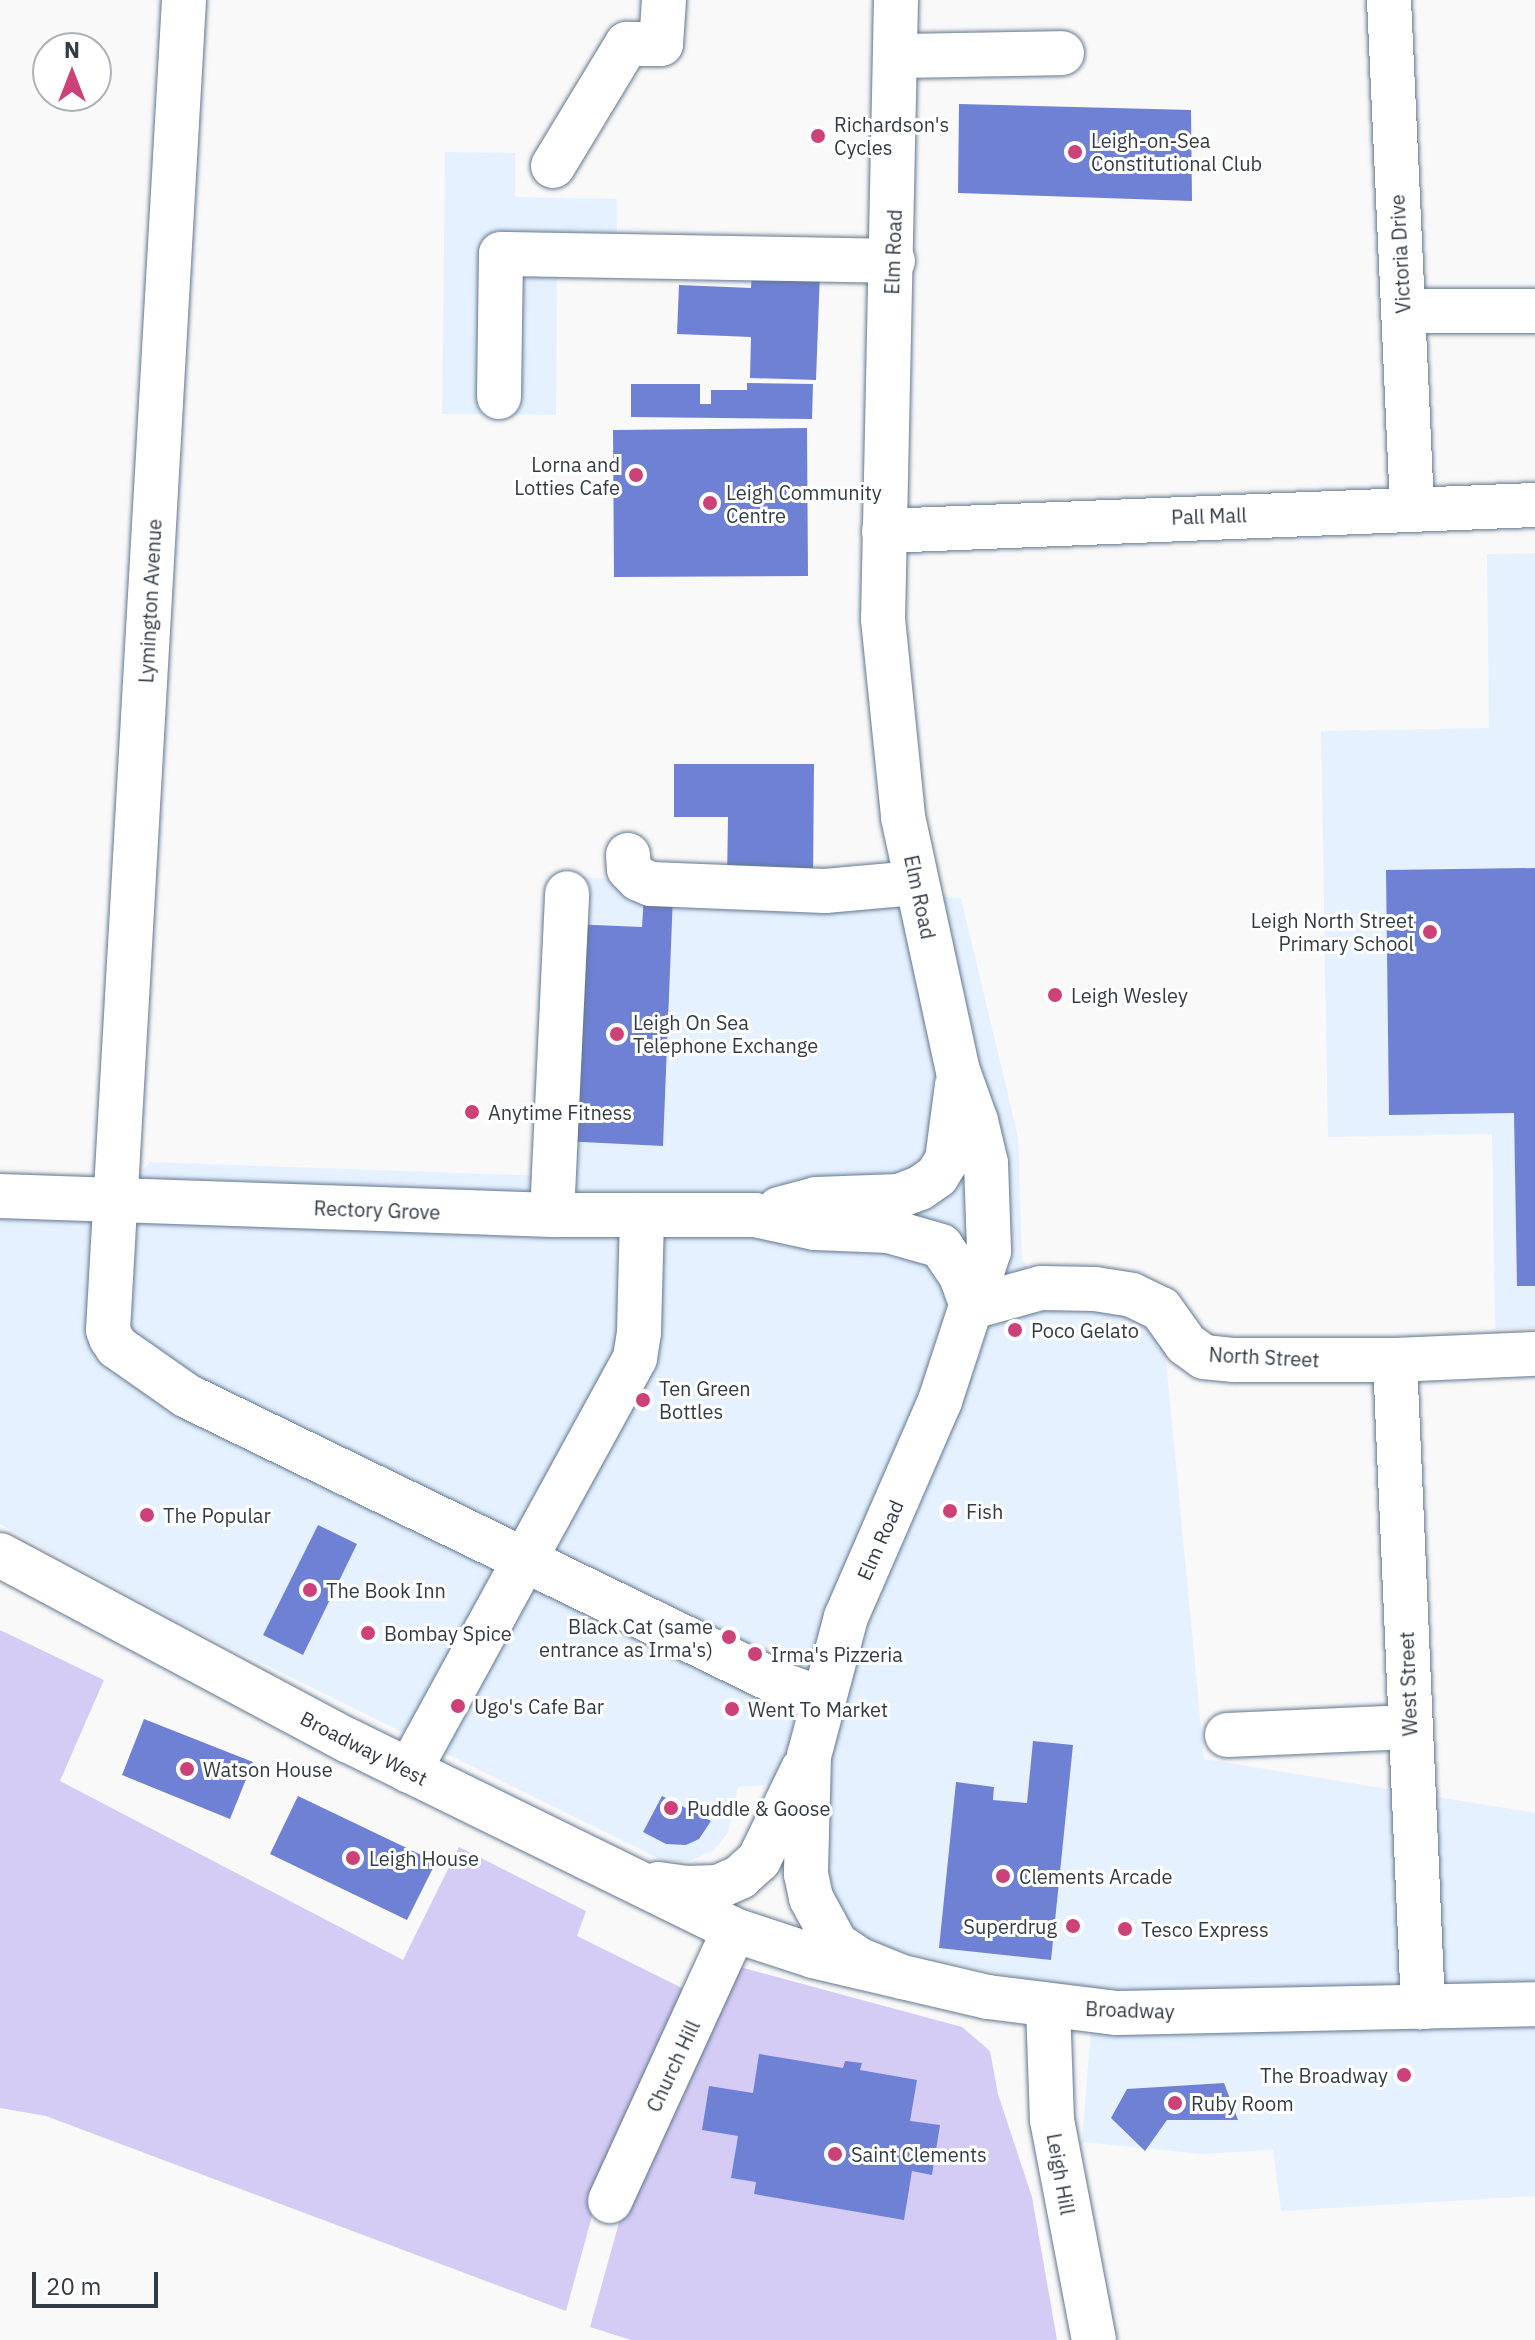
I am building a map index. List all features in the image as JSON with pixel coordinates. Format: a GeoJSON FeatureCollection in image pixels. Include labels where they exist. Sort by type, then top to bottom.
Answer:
{"type":"FeatureCollection","features":[{"type":"Feature","properties":{"kind":"street","name":"Lymington Avenue"},"geometry":{"type":"LineString","coordinates":[[184,0],[108,1330],[117,1347],[187,1396],[780,1684],[822,1699]]}},
{"type":"Feature","properties":{"kind":"street"},"geometry":{"type":"LineString","coordinates":[[553,166],[627,44],[661,44],[664,0]]}},
{"type":"Feature","properties":{"kind":"street","name":"Elm Road"},"geometry":{"type":"LineString","coordinates":[[896,0],[893,261],[883,619],[903,817],[958,1071],[976,1121],[986,1163],[989,1251],[940,1401],[846,1617],[809,1756],[806,1874],[811,1898],[836,1944],[860,1960],[902,1977]]}},
{"type":"Feature","properties":{"kind":"street","name":"Victoria Drive"},"geometry":{"type":"LineString","coordinates":[[1389,0],[1412,507]]}},
{"type":"Feature","properties":{"kind":"street"},"geometry":{"type":"LineString","coordinates":[[896,56],[1062,53]]}},
{"type":"Feature","properties":{"kind":"street"},"geometry":{"type":"LineString","coordinates":[[499,397],[501,254],[893,261]]}},
{"type":"Feature","properties":{"kind":"street"},"geometry":{"type":"LineString","coordinates":[[1403,311],[1535,311]]}},
{"type":"Feature","properties":{"kind":"street","name":"Pall Mall"},"geometry":{"type":"LineString","coordinates":[[884,531],[1412,507],[1535,505]]}},
{"type":"Feature","properties":{"kind":"street"},"geometry":{"type":"LineString","coordinates":[[628,855],[629,869],[639,879],[651,884],[825,891],[915,883]]}},
{"type":"Feature","properties":{"kind":"street"},"geometry":{"type":"LineString","coordinates":[[552,1215],[567,893]]}},
{"type":"Feature","properties":{"kind":"street","name":"Rectory Grove"},"geometry":{"type":"LineString","coordinates":[[755,1215],[816,1199],[899,1196],[920,1188],[937,1176],[947,1160],[958,1071]]}},
{"type":"Feature","properties":{"kind":"street","name":"Rectory Grove"},"geometry":{"type":"LineString","coordinates":[[0,1196],[116,1203],[552,1215],[755,1215],[815,1228],[889,1231],[941,1246],[961,1276],[972,1307]]}},
{"type":"Feature","properties":{"kind":"street"},"geometry":{"type":"LineString","coordinates":[[409,1771],[635,1358],[639,1332],[642,1215]]}},
{"type":"Feature","properties":{"kind":"street","name":"North Street"},"geometry":{"type":"LineString","coordinates":[[972,1307],[1041,1288],[1095,1289],[1132,1295],[1161,1309],[1186,1344],[1204,1357],[1395,1360],[1535,1354]]}},
{"type":"Feature","properties":{"kind":"street","name":"West Street"},"geometry":{"type":"LineString","coordinates":[[1395,1360],[1423,2007]]}},
{"type":"Feature","properties":{"kind":"street","name":"Broadway West"},"geometry":{"type":"LineString","coordinates":[[0,1555],[173,1650],[409,1771],[734,1930]]}},
{"type":"Feature","properties":{"kind":"street"},"geometry":{"type":"LineString","coordinates":[[1227,1735],[1410,1727]]}},
{"type":"Feature","properties":{"kind":"street","name":"Elm Road"},"geometry":{"type":"LineString","coordinates":[[632,1880],[686,1888],[718,1887],[740,1877],[759,1860],[809,1756]]}},
{"type":"Feature","properties":{"kind":"street","name":"Broadway"},"geometry":{"type":"LineString","coordinates":[[734,1930],[813,1956],[988,1997],[1117,2013],[1535,2004]]}},
{"type":"Feature","properties":{"kind":"street","name":"Church Hill"},"geometry":{"type":"LineString","coordinates":[[610,2201],[734,1930]]}},
{"type":"Feature","properties":{"kind":"street","name":"Leigh Hill"},"geometry":{"type":"LineString","coordinates":[[1048,2006],[1052,2120],[1094,2340]]}},
{"type":"Feature","properties":{"kind":"shaded area"},"geometry":{"type":"Polygon","coordinates":[[[445,152],[515,153],[515,197],[617,199],[617,274],[557,274],[556,415],[442,414],[445,152]]]}},
{"type":"Feature","properties":{"kind":"shaded area","name":"Leigh North Street Primary School"},"geometry":{"type":"Polygon","coordinates":[[[1535,553],[1535,1328],[1495,1329],[1492,1134],[1328,1137],[1321,731],[1489,728],[1487,554],[1535,553]]]}},
{"type":"Feature","properties":{"kind":"shaded area"},"geometry":{"type":"Polygon","coordinates":[[[559,876],[961,898],[1018,1137],[1022,1259],[1041,1288],[1161,1309],[1204,1759],[1535,1813],[1535,2196],[1281,2211],[1273,2150],[1203,2154],[1082,2142],[1094,1989],[1054,1986],[871,1944],[818,1899],[814,1782],[738,1787],[728,1833],[713,1851],[689,1861],[664,1861],[187,1626],[0,1524],[0,1196],[116,1203],[150,1162],[544,1176],[559,876]]]}},
{"type":"Feature","properties":{"kind":"shaded area"},"geometry":{"type":"Polygon","coordinates":[[[0,1630],[104,1680],[60,1781],[403,1960],[459,1847],[586,1911],[577,1936],[686,1990],[606,2165],[566,2311],[46,2116],[0,2108],[0,1630]]]}},
{"type":"Feature","properties":{"kind":"shaded area"},"geometry":{"type":"Polygon","coordinates":[[[740,1967],[962,2027],[990,2051],[998,2094],[1032,2197],[1057,2340],[631,2340],[590,2327],[628,2190],[740,1967]]]}},
{"type":"Feature","properties":{"kind":"building","name":"Leigh-on-Sea Constitutional Club"},"geometry":{"type":"Polygon","coordinates":[[[959,104],[1191,110],[1192,201],[958,193],[959,104]]]}},
{"type":"Feature","properties":{"kind":"building"},"geometry":{"type":"Polygon","coordinates":[[[752,270],[820,272],[816,380],[750,378],[751,337],[677,334],[679,285],[751,288],[752,270]]]}},
{"type":"Feature","properties":{"kind":"building"},"geometry":{"type":"Polygon","coordinates":[[[747,383],[813,384],[812,419],[631,417],[631,384],[700,384],[700,404],[711,404],[711,390],[747,390],[747,383]]]}},
{"type":"Feature","properties":{"kind":"building","name":"Leigh Community Centre"},"geometry":{"type":"Polygon","coordinates":[[[807,428],[808,576],[614,577],[613,430],[807,428]]]}},
{"type":"Feature","properties":{"kind":"building"},"geometry":{"type":"Polygon","coordinates":[[[674,764],[814,764],[813,883],[727,882],[728,817],[674,817],[674,764]]]}},
{"type":"Feature","properties":{"kind":"building"},"geometry":{"type":"Polygon","coordinates":[[[1535,868],[1535,1286],[1517,1286],[1514,1113],[1389,1115],[1386,870],[1535,868]]]}},
{"type":"Feature","properties":{"kind":"building","name":"Leigh On Sea Telephone Exchange"},"geometry":{"type":"Polygon","coordinates":[[[644,895],[673,896],[663,1146],[562,1141],[571,924],[642,927],[644,895]]]}},
{"type":"Feature","properties":{"kind":"building","name":"The Book Inn"},"geometry":{"type":"Polygon","coordinates":[[[318,1525],[357,1544],[303,1655],[263,1635],[318,1525]]]}},
{"type":"Feature","properties":{"kind":"building","name":"Watson House"},"geometry":{"type":"Polygon","coordinates":[[[144,1719],[253,1762],[230,1819],[122,1775],[144,1719]]]}},
{"type":"Feature","properties":{"kind":"building","name":"Clements Arcade"},"geometry":{"type":"Polygon","coordinates":[[[1033,1741],[1073,1745],[1051,1960],[939,1948],[956,1782],[994,1787],[993,1800],[1027,1803],[1033,1741]]]}},
{"type":"Feature","properties":{"kind":"building","name":"Leigh House"},"geometry":{"type":"Polygon","coordinates":[[[298,1796],[436,1862],[407,1920],[270,1854],[298,1796]]]}},
{"type":"Feature","properties":{"kind":"building","name":"Puddle & Goose"},"geometry":{"type":"Polygon","coordinates":[[[662,1796],[711,1821],[699,1839],[686,1845],[666,1844],[643,1832],[662,1796]]]}},
{"type":"Feature","properties":{"kind":"building","name":"Saint Clements"},"geometry":{"type":"Polygon","coordinates":[[[759,2054],[843,2068],[845,2061],[862,2063],[860,2070],[917,2080],[910,2121],[940,2125],[932,2175],[912,2171],[904,2220],[754,2194],[756,2182],[731,2178],[738,2136],[702,2130],[709,2086],[753,2093],[759,2054]]]}},
{"type":"Feature","properties":{"kind":"building","name":"Ruby Room"},"geometry":{"type":"Polygon","coordinates":[[[1224,2083],[1238,2120],[1167,2120],[1145,2151],[1111,2118],[1127,2089],[1224,2083]]]}},
{"type":"Feature","properties":{"kind":"place","name":"Richardson's Cycles"},"geometry":{"type":"Point","coordinates":[818,136]}},
{"type":"Feature","properties":{"kind":"place","name":"Leigh-on-Sea Constitutional Club"},"geometry":{"type":"Point","coordinates":[1075,152]}},
{"type":"Feature","properties":{"kind":"place","name":"Lorna and Lotties Cafe"},"geometry":{"type":"Point","coordinates":[636,475]}},
{"type":"Feature","properties":{"kind":"place","name":"Leigh Community Centre"},"geometry":{"type":"Point","coordinates":[710,503]}},
{"type":"Feature","properties":{"kind":"place","name":"Leigh North Street Primary School"},"geometry":{"type":"Point","coordinates":[1430,932]}},
{"type":"Feature","properties":{"kind":"place","name":"Leigh Wesley"},"geometry":{"type":"Point","coordinates":[1055,995]}},
{"type":"Feature","properties":{"kind":"place","name":"Leigh On Sea Telephone Exchange"},"geometry":{"type":"Point","coordinates":[617,1034]}},
{"type":"Feature","properties":{"kind":"place","name":"Anytime Fitness"},"geometry":{"type":"Point","coordinates":[472,1112]}},
{"type":"Feature","properties":{"kind":"place","name":"Poco Gelato"},"geometry":{"type":"Point","coordinates":[1015,1330]}},
{"type":"Feature","properties":{"kind":"place","name":"Ten Green Bottles"},"geometry":{"type":"Point","coordinates":[643,1400]}},
{"type":"Feature","properties":{"kind":"place","name":"Fish"},"geometry":{"type":"Point","coordinates":[950,1511]}},
{"type":"Feature","properties":{"kind":"place","name":"The Popular"},"geometry":{"type":"Point","coordinates":[147,1515]}},
{"type":"Feature","properties":{"kind":"place","name":"The Book Inn"},"geometry":{"type":"Point","coordinates":[310,1590]}},
{"type":"Feature","properties":{"kind":"place","name":"Bombay Spice"},"geometry":{"type":"Point","coordinates":[368,1633]}},
{"type":"Feature","properties":{"kind":"place","name":"Black Cat (same entrance as Irma's)"},"geometry":{"type":"Point","coordinates":[729,1637]}},
{"type":"Feature","properties":{"kind":"place","name":"Irma's Pizzeria"},"geometry":{"type":"Point","coordinates":[755,1654]}},
{"type":"Feature","properties":{"kind":"place","name":"Ugo's Cafe Bar"},"geometry":{"type":"Point","coordinates":[458,1706]}},
{"type":"Feature","properties":{"kind":"place","name":"Went To Market"},"geometry":{"type":"Point","coordinates":[732,1709]}},
{"type":"Feature","properties":{"kind":"place","name":"Watson House"},"geometry":{"type":"Point","coordinates":[187,1769]}},
{"type":"Feature","properties":{"kind":"place","name":"Puddle & Goose"},"geometry":{"type":"Point","coordinates":[671,1808]}},
{"type":"Feature","properties":{"kind":"place","name":"Leigh House"},"geometry":{"type":"Point","coordinates":[353,1858]}},
{"type":"Feature","properties":{"kind":"place","name":"Clements Arcade"},"geometry":{"type":"Point","coordinates":[1003,1876]}},
{"type":"Feature","properties":{"kind":"place","name":"Superdrug"},"geometry":{"type":"Point","coordinates":[1073,1926]}},
{"type":"Feature","properties":{"kind":"place","name":"Tesco Express"},"geometry":{"type":"Point","coordinates":[1125,1929]}},
{"type":"Feature","properties":{"kind":"place","name":"The Broadway"},"geometry":{"type":"Point","coordinates":[1404,2075]}},
{"type":"Feature","properties":{"kind":"place","name":"Ruby Room"},"geometry":{"type":"Point","coordinates":[1175,2103]}},
{"type":"Feature","properties":{"kind":"place","name":"Saint Clements"},"geometry":{"type":"Point","coordinates":[835,2154]}}]}
